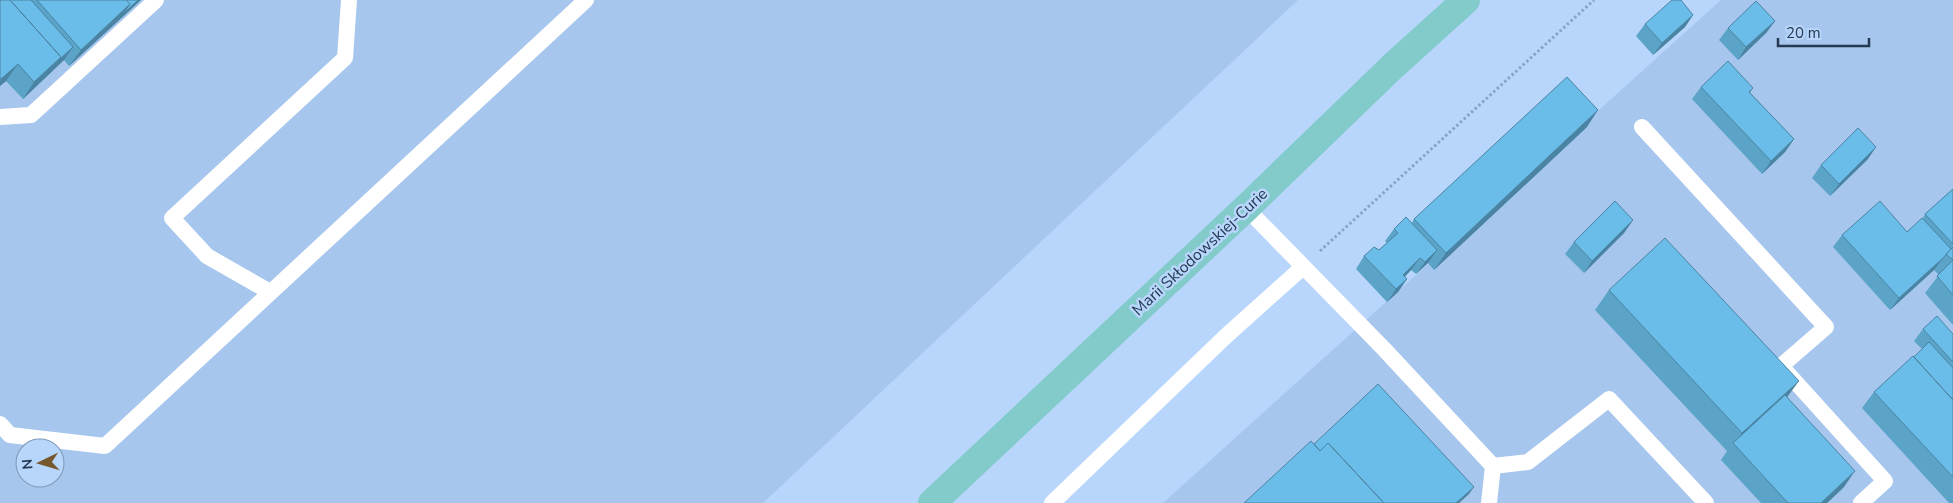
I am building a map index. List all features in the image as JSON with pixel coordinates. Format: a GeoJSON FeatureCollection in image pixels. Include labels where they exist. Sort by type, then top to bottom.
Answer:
{"type":"FeatureCollection","features":[{"type":"Feature","properties":{"kind":"main road","name":"Marii Skłodowskiej-Curie"},"geometry":{"type":"LineString","coordinates":[[932,503],[1246,208],[1392,66],[1466,0]]}},
{"type":"Feature","properties":{"kind":"lane"},"geometry":{"type":"LineString","coordinates":[[0,117],[31,116],[156,0]]}},
{"type":"Feature","properties":{"kind":"lane"},"geometry":{"type":"LineString","coordinates":[[270,292],[207,256],[172,218],[345,58],[349,0]]}},
{"type":"Feature","properties":{"kind":"lane"},"geometry":{"type":"LineString","coordinates":[[0,424],[10,435],[105,446],[586,0]]}},
{"type":"Feature","properties":{"kind":"lane"},"geometry":{"type":"LineString","coordinates":[[1642,127],[1826,327],[1781,366]]}},
{"type":"Feature","properties":{"kind":"lane"},"geometry":{"type":"LineString","coordinates":[[1246,208],[1384,348],[1494,466]]}},
{"type":"Feature","properties":{"kind":"lane"},"geometry":{"type":"LineString","coordinates":[[1052,503],[1226,336],[1303,267]]}},
{"type":"Feature","properties":{"kind":"lane"},"geometry":{"type":"LineString","coordinates":[[1768,352],[1884,481],[1861,503]]}},
{"type":"Feature","properties":{"kind":"lane"},"geometry":{"type":"LineString","coordinates":[[1494,466],[1528,462],[1609,399],[1706,503]]}},
{"type":"Feature","properties":{"kind":"lane"},"geometry":{"type":"LineString","coordinates":[[1489,503],[1494,466]]}},
{"type":"Feature","properties":{"kind":"path"},"geometry":{"type":"LineString","coordinates":[[1303,267],[1594,0]]}},
{"type":"Feature","properties":{"kind":"shaded area"},"geometry":{"type":"Polygon","coordinates":[[[0,0],[1298,0],[763,503],[0,503],[0,0]]]}},
{"type":"Feature","properties":{"kind":"shaded area"},"geometry":{"type":"Polygon","coordinates":[[[1721,0],[1953,0],[1953,503],[1163,503],[1721,0]]]}},
{"type":"Feature","properties":{"kind":"building"},"geometry":{"type":"Polygon","coordinates":[[[0,0],[10,0],[61,57],[34,82],[18,64],[0,78],[0,0]]]}},
{"type":"Feature","properties":{"kind":"building"},"geometry":{"type":"Polygon","coordinates":[[[10,0],[31,0],[73,47],[58,61],[61,57],[10,0]]]}},
{"type":"Feature","properties":{"kind":"building"},"geometry":{"type":"Polygon","coordinates":[[[37,0],[126,0],[130,4],[81,50],[37,0]]]}},
{"type":"Feature","properties":{"kind":"building"},"geometry":{"type":"Polygon","coordinates":[[[126,0],[138,0],[123,14],[130,4],[126,0]]]}},
{"type":"Feature","properties":{"kind":"building"},"geometry":{"type":"Polygon","coordinates":[[[1672,0],[1681,0],[1693,15],[1662,43],[1645,24],[1672,0]]]}},
{"type":"Feature","properties":{"kind":"building"},"geometry":{"type":"Polygon","coordinates":[[[1756,1],[1775,21],[1746,47],[1728,28],[1756,1]]]}},
{"type":"Feature","properties":{"kind":"building"},"geometry":{"type":"Polygon","coordinates":[[[1728,61],[1753,88],[1749,92],[1794,139],[1771,161],[1701,87],[1728,61]]]}},
{"type":"Feature","properties":{"kind":"building"},"geometry":{"type":"Polygon","coordinates":[[[1567,77],[1598,110],[1446,253],[1414,219],[1567,77]]]}},
{"type":"Feature","properties":{"kind":"building"},"geometry":{"type":"Polygon","coordinates":[[[1858,128],[1876,147],[1839,184],[1821,165],[1858,128]]]}},
{"type":"Feature","properties":{"kind":"building"},"geometry":{"type":"Polygon","coordinates":[[[1953,189],[1953,244],[1925,214],[1953,189]]]}},
{"type":"Feature","properties":{"kind":"building"},"geometry":{"type":"Polygon","coordinates":[[[1615,201],[1633,220],[1592,261],[1574,242],[1615,201]]]}},
{"type":"Feature","properties":{"kind":"building"},"geometry":{"type":"Polygon","coordinates":[[[1880,201],[1907,232],[1922,218],[1951,249],[1899,298],[1842,235],[1880,201]]]}},
{"type":"Feature","properties":{"kind":"building"},"geometry":{"type":"Polygon","coordinates":[[[1406,217],[1437,250],[1425,262],[1420,258],[1403,275],[1407,279],[1396,289],[1364,256],[1374,247],[1379,250],[1398,233],[1394,229],[1406,217]]]}},
{"type":"Feature","properties":{"kind":"building"},"geometry":{"type":"Polygon","coordinates":[[[1665,238],[1799,381],[1742,433],[1609,290],[1665,238]]]}},
{"type":"Feature","properties":{"kind":"building"},"geometry":{"type":"Polygon","coordinates":[[[1953,247],[1953,260],[1946,254],[1953,247]]]}},
{"type":"Feature","properties":{"kind":"building"},"geometry":{"type":"Polygon","coordinates":[[[1953,260],[1953,295],[1937,276],[1953,260]]]}},
{"type":"Feature","properties":{"kind":"building"},"geometry":{"type":"Polygon","coordinates":[[[1937,316],[1953,334],[1953,362],[1923,329],[1937,316]]]}},
{"type":"Feature","properties":{"kind":"building"},"geometry":{"type":"Polygon","coordinates":[[[1929,342],[1953,368],[1953,400],[1914,357],[1929,342]]]}},
{"type":"Feature","properties":{"kind":"building"},"geometry":{"type":"Polygon","coordinates":[[[1913,356],[1953,400],[1953,477],[1874,392],[1913,356]]]}},
{"type":"Feature","properties":{"kind":"building"},"geometry":{"type":"Polygon","coordinates":[[[1378,384],[1474,487],[1456,503],[1384,503],[1328,443],[1320,451],[1314,444],[1378,384]]]}},
{"type":"Feature","properties":{"kind":"building"},"geometry":{"type":"Polygon","coordinates":[[[1785,395],[1855,471],[1821,503],[1788,503],[1733,443],[1785,395]]]}},
{"type":"Feature","properties":{"kind":"building"},"geometry":{"type":"Polygon","coordinates":[[[1311,441],[1320,451],[1328,443],[1384,503],[1244,503],[1311,441]]]}}]}
